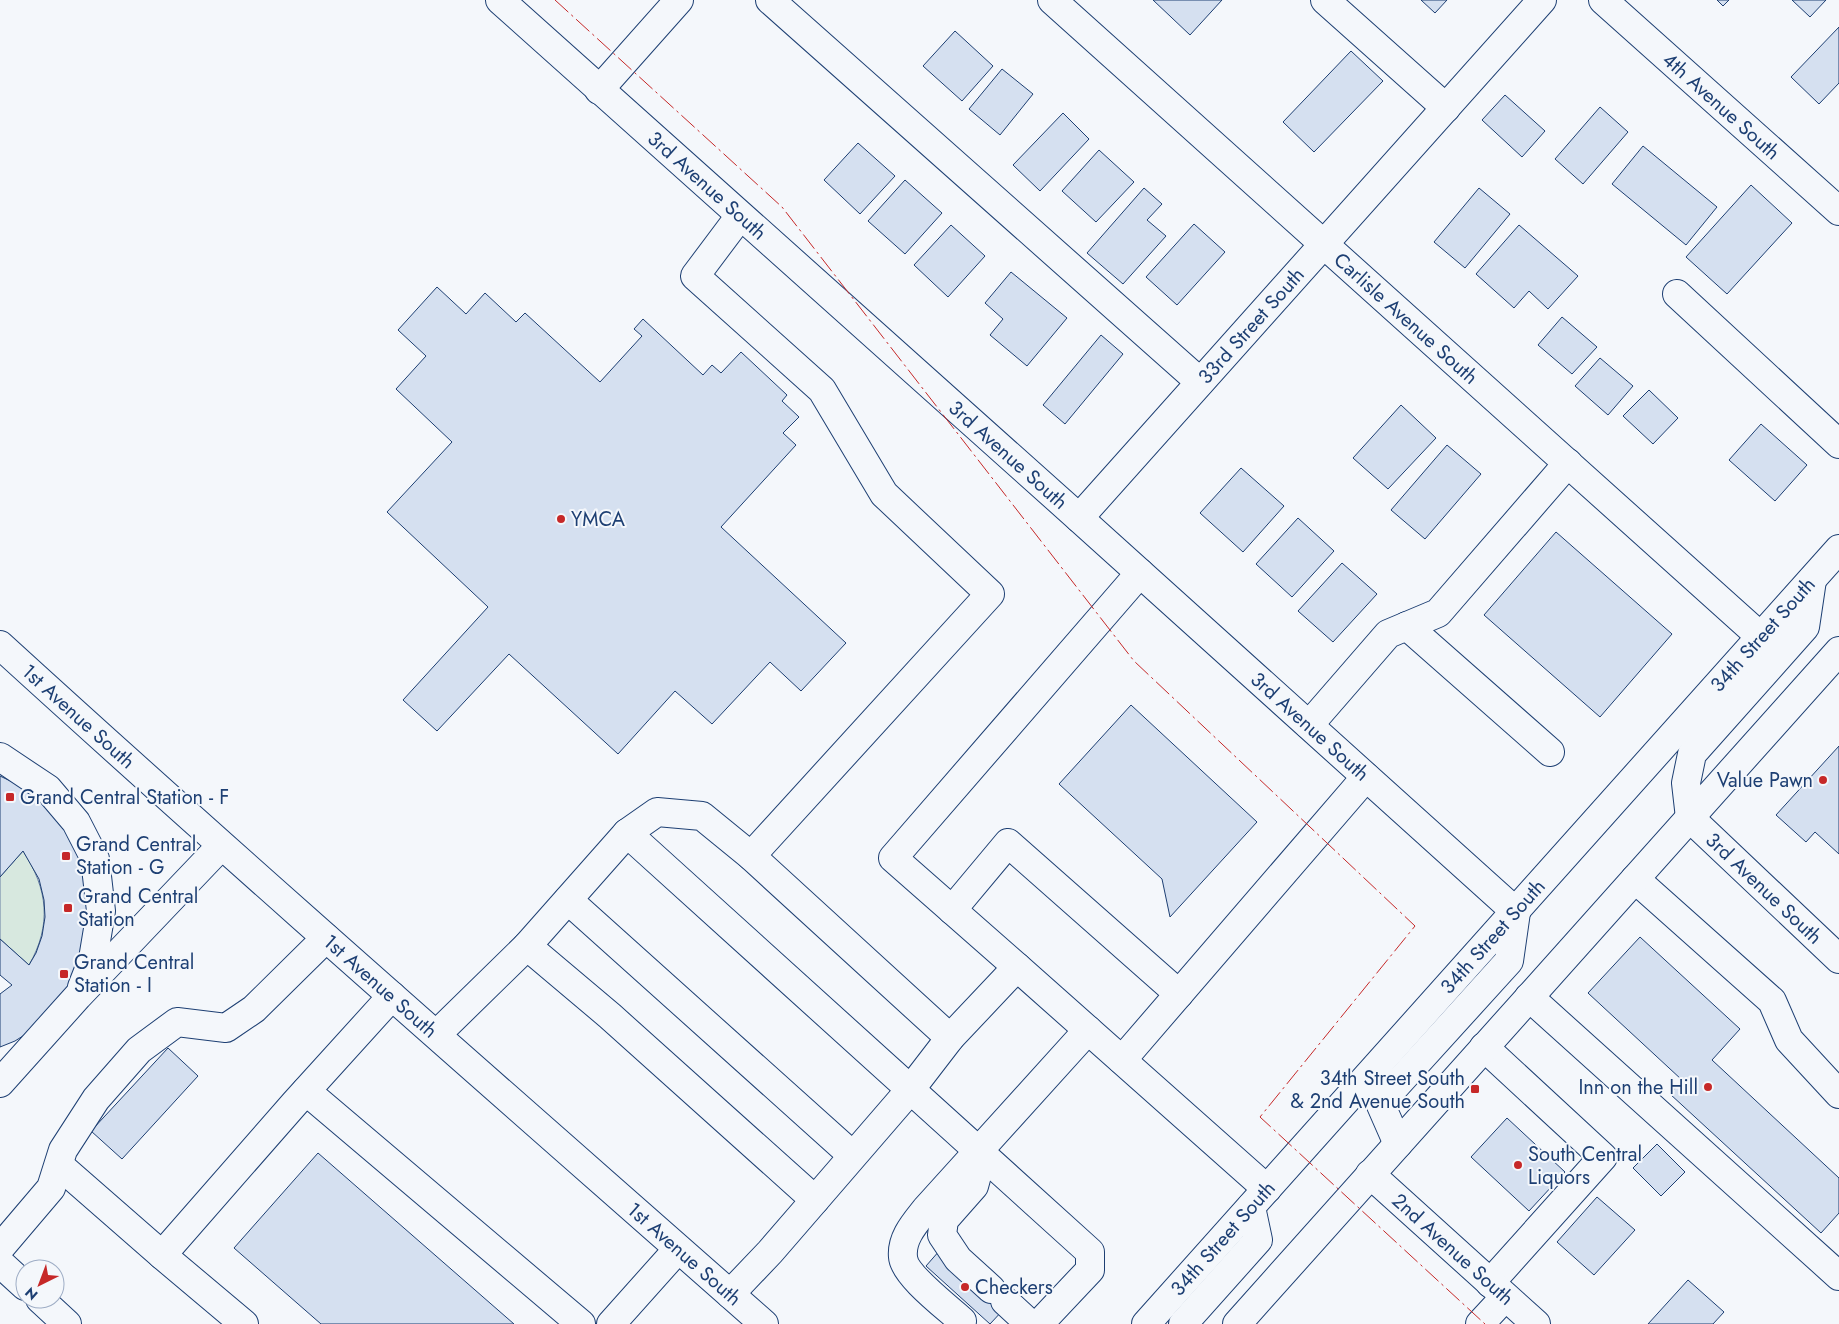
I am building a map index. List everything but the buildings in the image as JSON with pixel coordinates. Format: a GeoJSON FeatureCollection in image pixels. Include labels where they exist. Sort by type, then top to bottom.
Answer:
{"type":"FeatureCollection","features":[{"type":"Feature","properties":{"kind":"main road","name":"3rd Avenue South"},"geometry":{"type":"LineString","coordinates":[[500,0],[1516,912]]}},
{"type":"Feature","properties":{"kind":"main road"},"geometry":{"type":"LineString","coordinates":[[770,0],[1200,382]]}},
{"type":"Feature","properties":{"kind":"main road","name":"Carlisle Avenue South"},"geometry":{"type":"LineString","coordinates":[[1052,0],[1761,637]]}},
{"type":"Feature","properties":{"kind":"main road"},"geometry":{"type":"LineString","coordinates":[[1325,0],[1446,108]]}},
{"type":"Feature","properties":{"kind":"main road","name":"33rd Street South"},"geometry":{"type":"LineString","coordinates":[[1079,518],[1542,0]]}},
{"type":"Feature","properties":{"kind":"main road","name":"4th Avenue South"},"geometry":{"type":"LineString","coordinates":[[1603,0],[1839,211]]}},
{"type":"Feature","properties":{"kind":"main road"},"geometry":{"type":"LineString","coordinates":[[600,90],[675,1]]}},
{"type":"Feature","properties":{"kind":"main road"},"geometry":{"type":"LineString","coordinates":[[740,216],[695,276],[822,390],[884,494],[990,594],[751,856]]}},
{"type":"Feature","properties":{"kind":"main road"},"geometry":{"type":"LineString","coordinates":[[1677,294],[1839,444]]}},
{"type":"Feature","properties":{"kind":"main road"},"geometry":{"type":"LineString","coordinates":[[1309,725],[1388,634],[1438,614],[1568,463]]}},
{"type":"Feature","properties":{"kind":"main road","name":"34th Street South"},"geometry":{"type":"LineString","coordinates":[[1146,1324],[1839,550]]}},
{"type":"Feature","properties":{"kind":"main road"},"geometry":{"type":"LineString","coordinates":[[1140,573],[892,858],[1122,1060],[1259,1198],[1258,1240],[1183,1324]]}},
{"type":"Feature","properties":{"kind":"main road"},"geometry":{"type":"LineString","coordinates":[[1690,818],[1686,783],[1692,754],[1805,627],[1812,580]]}},
{"type":"Feature","properties":{"kind":"main road"},"geometry":{"type":"LineString","coordinates":[[1408,626],[1550,752]]}},
{"type":"Feature","properties":{"kind":"main road","name":"1st Avenue South"},"geometry":{"type":"LineString","coordinates":[[0,645],[220,846],[437,1034],[764,1324]]}},
{"type":"Feature","properties":{"kind":"main road"},"geometry":{"type":"LineString","coordinates":[[1237,1324],[1839,651]]}},
{"type":"Feature","properties":{"kind":"main road"},"geometry":{"type":"LineString","coordinates":[[0,757],[48,789],[76,822],[95,859],[101,911],[93,959],[78,996]]}},
{"type":"Feature","properties":{"kind":"main road"},"geometry":{"type":"LineString","coordinates":[[1122,1060],[1366,777]]}},
{"type":"Feature","properties":{"kind":"main road"},"geometry":{"type":"LineString","coordinates":[[437,1034],[527,946],[627,833],[657,812],[702,816],[751,856],[950,1038]]}},
{"type":"Feature","properties":{"kind":"main road","name":"3rd Avenue South"},"geometry":{"type":"LineString","coordinates":[[1690,818],[1839,959]]}},
{"type":"Feature","properties":{"kind":"main road"},"geometry":{"type":"LineString","coordinates":[[627,833],[1090,1252],[1090,1270],[1039,1324]]}},
{"type":"Feature","properties":{"kind":"main road"},"geometry":{"type":"LineString","coordinates":[[952,910],[1008,843],[1179,994]]}},
{"type":"Feature","properties":{"kind":"main road"},"geometry":{"type":"LineString","coordinates":[[0,1083],[78,996],[220,846]]}},
{"type":"Feature","properties":{"kind":"main road"},"geometry":{"type":"LineString","coordinates":[[1636,879],[1772,1002],[1790,1040],[1839,1094]]}},
{"type":"Feature","properties":{"kind":"main road"},"geometry":{"type":"LineString","coordinates":[[568,900],[852,1155]]}},
{"type":"Feature","properties":{"kind":"main road"},"geometry":{"type":"LineString","coordinates":[[1398,1144],[1380,1103],[1509,961],[1516,912]]}},
{"type":"Feature","properties":{"kind":"main road"},"geometry":{"type":"LineString","coordinates":[[0,1248],[52,1188],[63,1150],[96,1099],[140,1050],[177,1022],[226,1028],[254,1009],[326,938]]}},
{"type":"Feature","properties":{"kind":"main road"},"geometry":{"type":"LineString","coordinates":[[527,946],[610,1016],[815,1200]]}},
{"type":"Feature","properties":{"kind":"main road"},"geometry":{"type":"LineString","coordinates":[[730,1294],[770,1252],[910,1090],[950,1038],[1017,967]]}},
{"type":"Feature","properties":{"kind":"main road"},"geometry":{"type":"LineString","coordinates":[[162,1256],[392,996]]}},
{"type":"Feature","properties":{"kind":"main road"},"geometry":{"type":"LineString","coordinates":[[1529,997],[1839,1276]]}},
{"type":"Feature","properties":{"kind":"main road"},"geometry":{"type":"LineString","coordinates":[[962,1321],[911,1274],[902,1258],[904,1244],[910,1229],[1088,1030]]}},
{"type":"Feature","properties":{"kind":"main road"},"geometry":{"type":"LineString","coordinates":[[0,1058],[36,1044]]}},
{"type":"Feature","properties":{"kind":"main road"},"geometry":{"type":"LineString","coordinates":[[1480,1324],[1498,1290],[1603,1157],[1484,1047]]}},
{"type":"Feature","properties":{"kind":"main road"},"geometry":{"type":"LineString","coordinates":[[306,1091],[582,1324]]}},
{"type":"Feature","properties":{"kind":"main road"},"geometry":{"type":"LineString","coordinates":[[980,1151],[974,1186],[944,1220],[942,1235],[958,1259],[1030,1324]]}},
{"type":"Feature","properties":{"kind":"main road"},"geometry":{"type":"LineString","coordinates":[[59,1165],[162,1256],[244,1324]]}},
{"type":"Feature","properties":{"kind":"main road","name":"2nd Avenue South"},"geometry":{"type":"LineString","coordinates":[[1370,1174],[1536,1324]]}},
{"type":"Feature","properties":{"kind":"main road"},"geometry":{"type":"LineString","coordinates":[[611,1324],[678,1249]]}},
{"type":"Feature","properties":{"kind":"main road"},"geometry":{"type":"LineString","coordinates":[[0,1263],[15,1277]]}},
{"type":"Feature","properties":{"kind":"main road"},"geometry":{"type":"LineString","coordinates":[[51,1309],[67,1324]]}},
{"type":"Feature","properties":{"kind":"shaded area"},"geometry":{"type":"Polygon","coordinates":[[[23,851],[38,879],[44,907],[41,936],[29,965],[0,939],[0,877],[23,851]]]}},
{"type":"Feature","properties":{"kind":"power"},"geometry":{"type":"LineString","coordinates":[[555,0],[782,207],[1134,661],[1415,926],[1260,1117],[1485,1324]]}},
{"type":"Feature","properties":{"kind":"place","name":"YMCA"},"geometry":{"type":"Point","coordinates":[561,519]}},
{"type":"Feature","properties":{"kind":"place","name":"Value Pawn"},"geometry":{"type":"Point","coordinates":[1823,780]}},
{"type":"Feature","properties":{"kind":"place","name":"Grand Central Station - F"},"geometry":{"type":"Point","coordinates":[10,797]}},
{"type":"Feature","properties":{"kind":"place","name":"Grand Central Station - G"},"geometry":{"type":"Point","coordinates":[66,856]}},
{"type":"Feature","properties":{"kind":"place","name":"Grand Central Station"},"geometry":{"type":"Point","coordinates":[68,908]}},
{"type":"Feature","properties":{"kind":"place","name":"Grand Central Station - I"},"geometry":{"type":"Point","coordinates":[64,974]}},
{"type":"Feature","properties":{"kind":"place","name":"Inn on the Hill"},"geometry":{"type":"Point","coordinates":[1708,1087]}},
{"type":"Feature","properties":{"kind":"place","name":"34th Street South & 2nd Avenue South"},"geometry":{"type":"Point","coordinates":[1475,1089]}},
{"type":"Feature","properties":{"kind":"place","name":"South Central Liquors"},"geometry":{"type":"Point","coordinates":[1518,1165]}},
{"type":"Feature","properties":{"kind":"place","name":"Checkers"},"geometry":{"type":"Point","coordinates":[965,1287]}}]}
